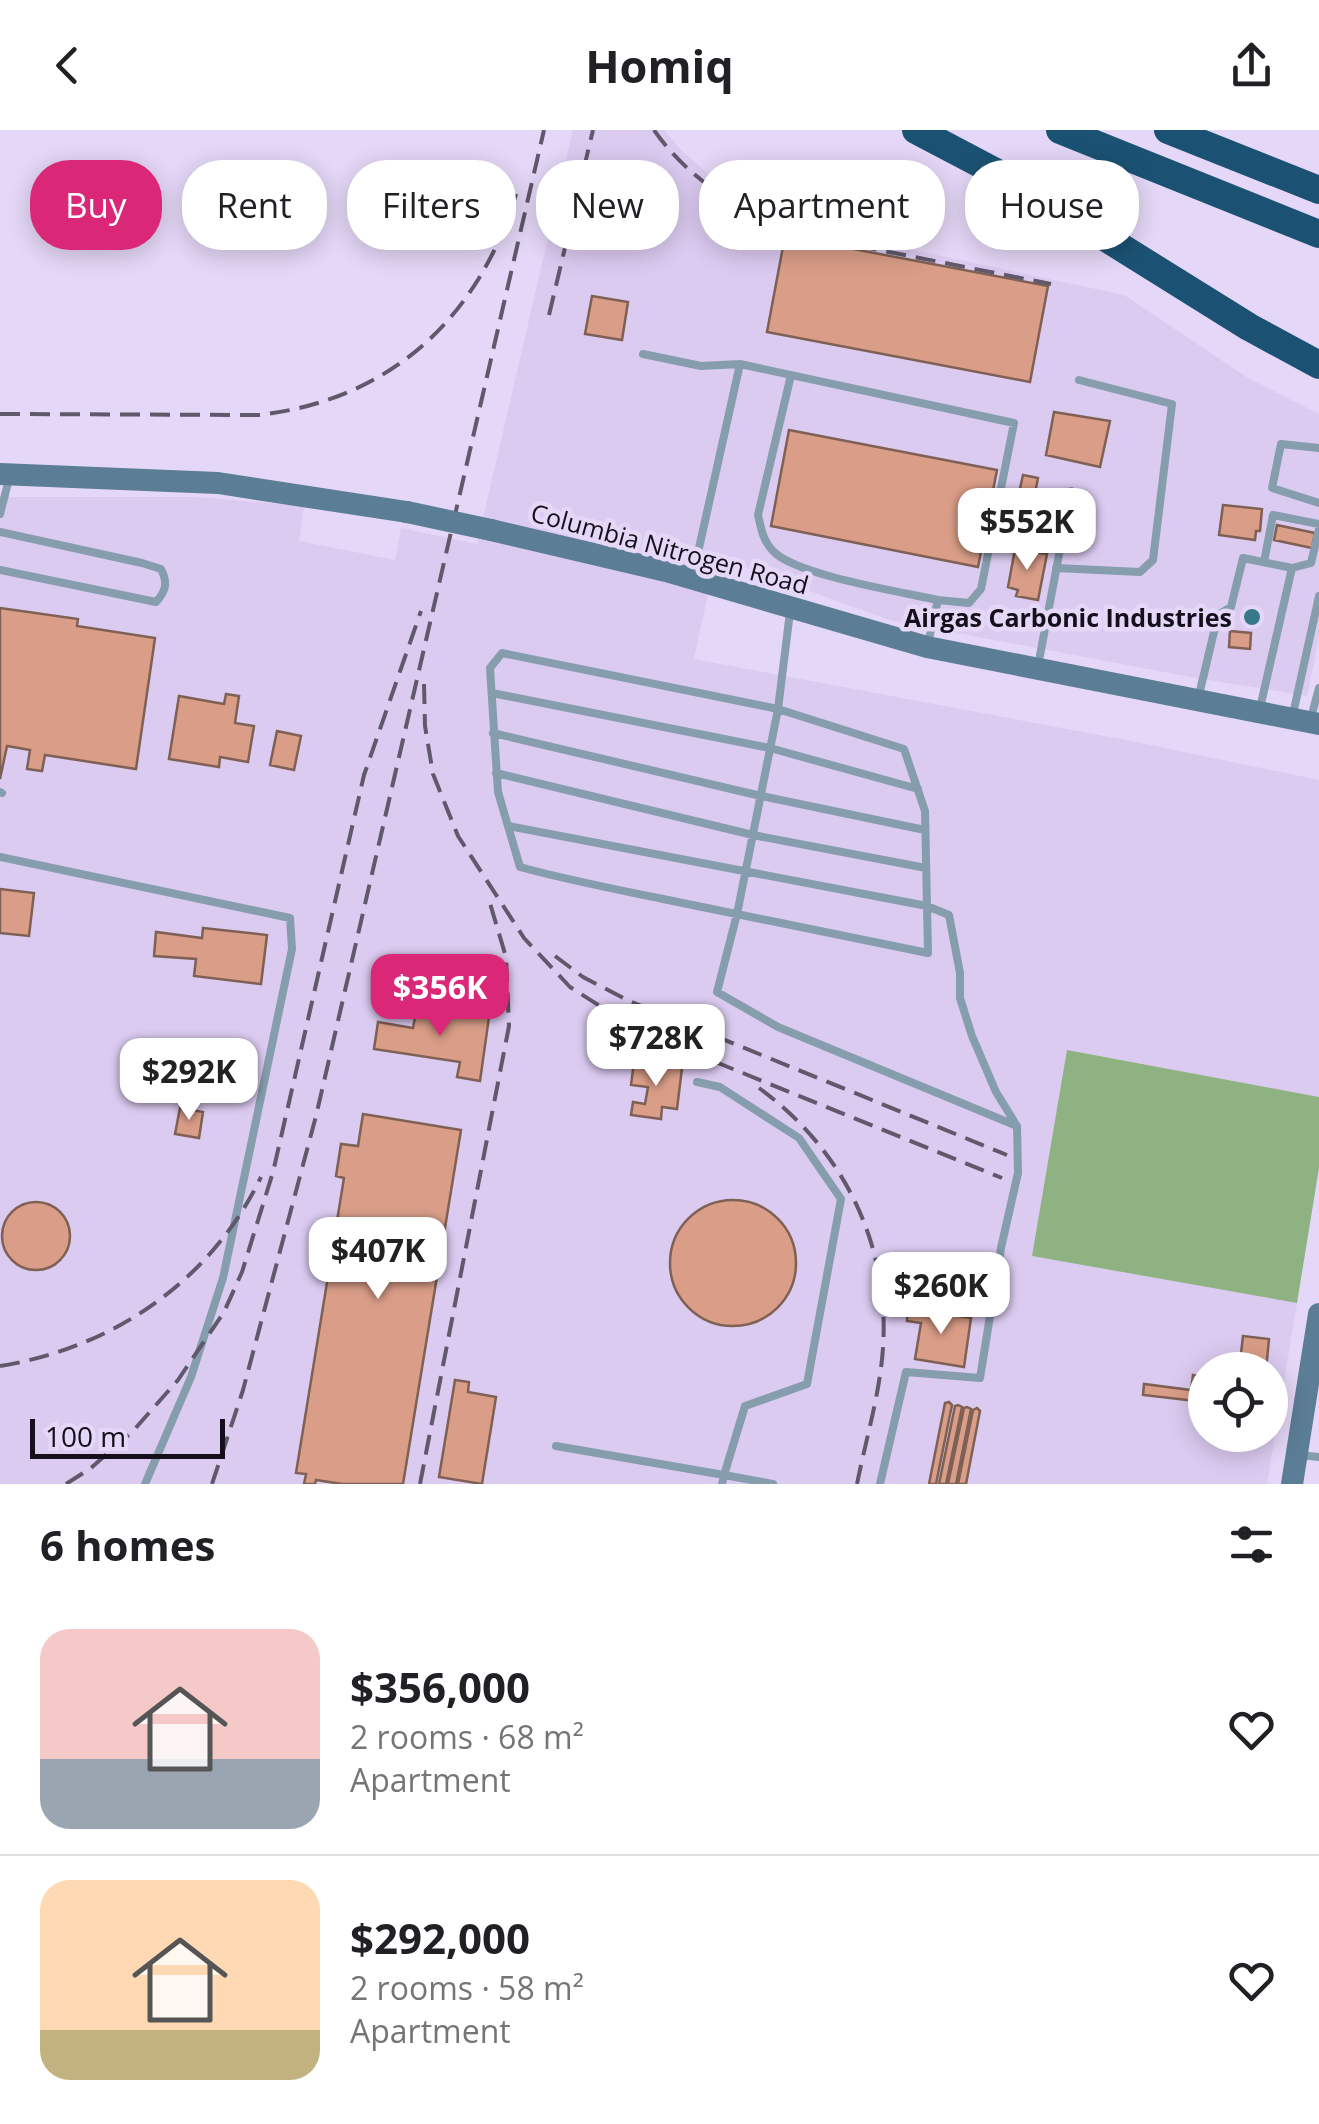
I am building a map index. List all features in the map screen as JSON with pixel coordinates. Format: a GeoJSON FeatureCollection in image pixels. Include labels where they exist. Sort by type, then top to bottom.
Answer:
{"type":"FeatureCollection","features":[{"type":"Feature","properties":{"kind":"highway"},"geometry":{"type":"LineString","coordinates":[[916,130],[1026,188],[1249,327],[1317,364]]}},
{"type":"Feature","properties":{"kind":"highway"},"geometry":{"type":"LineString","coordinates":[[1060,130],[1319,234]]}},
{"type":"Feature","properties":{"kind":"highway"},"geometry":{"type":"LineString","coordinates":[[1168,130],[1319,190]]}},
{"type":"Feature","properties":{"kind":"street","name":"Columbia Nitrogen Road"},"geometry":{"type":"LineString","coordinates":[[5,474],[218,482],[407,512],[692,579],[926,647],[1307,721]]}},
{"type":"Feature","properties":{"kind":"street"},"geometry":{"type":"LineString","coordinates":[[1292,1484],[1308,1456],[1319,1314]]}},
{"type":"Feature","properties":{"kind":"lane"},"geometry":{"type":"LineString","coordinates":[[643,354],[702,366],[740,364],[1014,423],[981,589],[969,603],[962,605],[812,571],[774,553],[762,534],[758,515],[791,375]]}},
{"type":"Feature","properties":{"kind":"lane"},"geometry":{"type":"LineString","coordinates":[[692,579],[740,364]]}},
{"type":"Feature","properties":{"kind":"lane"},"geometry":{"type":"LineString","coordinates":[[1056,568],[1140,572],[1153,560],[1172,404],[1079,380]]}},
{"type":"Feature","properties":{"kind":"lane"},"geometry":{"type":"LineString","coordinates":[[1319,448],[1282,444],[1272,488],[1319,503]]}},
{"type":"Feature","properties":{"kind":"lane"},"geometry":{"type":"LineString","coordinates":[[0,514],[5,474]]}},
{"type":"Feature","properties":{"kind":"lane"},"geometry":{"type":"LineString","coordinates":[[1037,670],[1071,491]]}},
{"type":"Feature","properties":{"kind":"lane"},"geometry":{"type":"LineString","coordinates":[[1197,701],[1218,616],[1231,608],[1243,558],[1292,568],[1311,563],[1319,527],[1273,515],[1264,562]]}},
{"type":"Feature","properties":{"kind":"lane"},"geometry":{"type":"LineString","coordinates":[[0,532],[162,569],[165,592],[156,602],[0,570]]}},
{"type":"Feature","properties":{"kind":"lane"},"geometry":{"type":"LineString","coordinates":[[1260,712],[1292,568]]}},
{"type":"Feature","properties":{"kind":"lane"},"geometry":{"type":"LineString","coordinates":[[1307,721],[1319,596]]}},
{"type":"Feature","properties":{"kind":"lane"},"geometry":{"type":"LineString","coordinates":[[926,647],[938,600]]}},
{"type":"Feature","properties":{"kind":"lane"},"geometry":{"type":"LineString","coordinates":[[791,608],[778,709],[737,914],[717,992],[778,1027],[1017,1126]]}},
{"type":"Feature","properties":{"kind":"lane"},"geometry":{"type":"LineString","coordinates":[[502,654],[778,709],[904,748],[925,811],[928,953],[520,866],[498,792],[492,693],[490,668],[502,654]]}},
{"type":"Feature","properties":{"kind":"lane"},"geometry":{"type":"LineString","coordinates":[[1307,721],[1319,688]]}},
{"type":"Feature","properties":{"kind":"lane"},"geometry":{"type":"LineString","coordinates":[[492,693],[770,748],[918,789]]}},
{"type":"Feature","properties":{"kind":"lane"},"geometry":{"type":"LineString","coordinates":[[494,733],[925,830]]}},
{"type":"Feature","properties":{"kind":"lane"},"geometry":{"type":"LineString","coordinates":[[496,773],[753,834],[926,868]]}},
{"type":"Feature","properties":{"kind":"lane"},"geometry":{"type":"LineString","coordinates":[[508,826],[927,906],[949,915],[960,973],[960,998],[968,1023],[984,1069],[1017,1126],[1018,1173],[1001,1248],[980,1378],[906,1372],[880,1484]]}},
{"type":"Feature","properties":{"kind":"lane"},"geometry":{"type":"LineString","coordinates":[[0,857],[290,918],[292,948],[223,1278],[191,1378],[145,1484]]}},
{"type":"Feature","properties":{"kind":"lane"},"geometry":{"type":"LineString","coordinates":[[697,1082],[720,1086],[800,1138],[841,1199],[806,1384],[745,1406],[723,1480]]}},
{"type":"Feature","properties":{"kind":"lane"},"geometry":{"type":"LineString","coordinates":[[556,1446],[723,1480],[773,1484]]}},
{"type":"Feature","properties":{"kind":"shaded area"},"geometry":{"type":"Polygon","coordinates":[[[573,130],[664,130],[699,166],[699,250],[914,250],[1124,295],[1248,378],[1319,414],[1319,638],[1307,696],[889,620],[716,557],[694,659],[1319,780],[1319,1097],[1068,1050],[1032,1256],[1297,1303],[1288,1357],[1288,1352],[1188,1352],[1188,1452],[1272,1452],[1267,1484],[0,1484],[0,497],[197,497],[304,506],[299,541],[395,560],[401,528],[477,544],[545,250],[679,250],[679,160],[566,160],[573,130]]]}},
{"type":"Feature","properties":{"kind":"green space"},"geometry":{"type":"Polygon","coordinates":[[[1067,1050],[1319,1097],[1319,1168],[1297,1303],[1032,1256],[1067,1050]]]}},
{"type":"Feature","properties":{"kind":"building"},"geometry":{"type":"Polygon","coordinates":[[[782,250],[859,250],[1048,286],[1030,382],[767,332],[782,250]]]}},
{"type":"Feature","properties":{"kind":"building"},"geometry":{"type":"Polygon","coordinates":[[[592,296],[628,302],[622,340],[585,334],[592,296]]]}},
{"type":"Feature","properties":{"kind":"building"},"geometry":{"type":"Polygon","coordinates":[[[1054,412],[1110,421],[1100,467],[1046,455],[1054,412]]]}},
{"type":"Feature","properties":{"kind":"building"},"geometry":{"type":"Polygon","coordinates":[[[789,430],[997,470],[978,567],[771,526],[789,430]]]}},
{"type":"Feature","properties":{"kind":"building"},"geometry":{"type":"Polygon","coordinates":[[[1023,475],[1038,478],[1031,514],[1015,511],[1023,475]]]}},
{"type":"Feature","properties":{"kind":"building"},"geometry":{"type":"Polygon","coordinates":[[[1223,505],[1262,509],[1255,540],[1219,535],[1223,505]]]}},
{"type":"Feature","properties":{"kind":"building"},"geometry":{"type":"Polygon","coordinates":[[[1277,525],[1315,533],[1312,548],[1274,540],[1277,525]]]}},
{"type":"Feature","properties":{"kind":"building"},"geometry":{"type":"Polygon","coordinates":[[[1015,549],[1047,554],[1038,600],[1016,596],[1018,590],[1008,587],[1015,549]]]}},
{"type":"Feature","properties":{"kind":"building"},"geometry":{"type":"Polygon","coordinates":[[[0,608],[78,619],[77,626],[155,638],[136,769],[45,755],[42,771],[27,769],[30,750],[7,746],[0,779],[0,608]]]}},
{"type":"Feature","properties":{"kind":"building"},"geometry":{"type":"Polygon","coordinates":[[[1230,631],[1251,633],[1250,649],[1229,647],[1230,631]]]}},
{"type":"Feature","properties":{"kind":"building"},"geometry":{"type":"Polygon","coordinates":[[[226,694],[239,696],[235,723],[254,726],[248,762],[220,757],[219,767],[169,759],[179,696],[224,704],[226,694]]]}},
{"type":"Feature","properties":{"kind":"building"},"geometry":{"type":"Polygon","coordinates":[[[277,731],[301,736],[294,770],[270,765],[277,731]]]}},
{"type":"Feature","properties":{"kind":"building"},"geometry":{"type":"Polygon","coordinates":[[[0,889],[34,893],[29,936],[0,933],[0,889]]]}},
{"type":"Feature","properties":{"kind":"building"},"geometry":{"type":"Polygon","coordinates":[[[203,928],[267,935],[261,984],[194,976],[196,959],[154,956],[156,932],[202,938],[203,928]]]}},
{"type":"Feature","properties":{"kind":"building"},"geometry":{"type":"Polygon","coordinates":[[[417,1006],[489,1017],[480,1081],[457,1077],[460,1062],[374,1049],[378,1022],[413,1028],[417,1006]]]}},
{"type":"Feature","properties":{"kind":"building"},"geometry":{"type":"Polygon","coordinates":[[[634,1062],[682,1068],[677,1109],[662,1107],[661,1119],[631,1115],[633,1102],[645,1104],[648,1087],[631,1085],[634,1062]]]}},
{"type":"Feature","properties":{"kind":"building"},"geometry":{"type":"Polygon","coordinates":[[[180,1108],[203,1112],[199,1138],[175,1134],[180,1108]]]}},
{"type":"Feature","properties":{"kind":"building"},"geometry":{"type":"Polygon","coordinates":[[[363,1114],[461,1130],[403,1484],[316,1480],[315,1484],[304,1484],[306,1474],[296,1473],[344,1178],[336,1176],[341,1144],[358,1146],[363,1114]]]}},
{"type":"Feature","properties":{"kind":"building"},"geometry":{"type":"Polygon","coordinates":[[[733,1200],[757,1205],[777,1219],[791,1239],[796,1263],[791,1287],[777,1307],[757,1321],[733,1326],[709,1321],[689,1307],[675,1287],[670,1263],[675,1239],[689,1219],[709,1205],[733,1200]]]}},
{"type":"Feature","properties":{"kind":"building"},"geometry":{"type":"Polygon","coordinates":[[[36,1202],[60,1212],[70,1236],[60,1260],[36,1270],[12,1260],[2,1236],[12,1212],[36,1202]]]}},
{"type":"Feature","properties":{"kind":"building"},"geometry":{"type":"Polygon","coordinates":[[[908,1308],[971,1318],[964,1367],[915,1359],[921,1323],[907,1321],[908,1308]]]}},
{"type":"Feature","properties":{"kind":"building"},"geometry":{"type":"Polygon","coordinates":[[[1243,1336],[1269,1339],[1268,1352],[1241,1352],[1243,1336]]]}},
{"type":"Feature","properties":{"kind":"building"},"geometry":{"type":"Polygon","coordinates":[[[455,1380],[469,1382],[468,1392],[496,1397],[482,1484],[439,1477],[455,1380]]]}},
{"type":"Feature","properties":{"kind":"building"},"geometry":{"type":"Polygon","coordinates":[[[1144,1384],[1188,1390],[1188,1400],[1143,1395],[1144,1384]]]}},
{"type":"Feature","properties":{"kind":"building"},"geometry":{"type":"Polygon","coordinates":[[[945,1403],[952,1405],[936,1484],[929,1484],[945,1403]]]}},
{"type":"Feature","properties":{"kind":"building"},"geometry":{"type":"Polygon","coordinates":[[[955,1406],[962,1407],[946,1484],[939,1484],[955,1406]]]}},
{"type":"Feature","properties":{"kind":"building"},"geometry":{"type":"Polygon","coordinates":[[[964,1408],[971,1409],[956,1484],[948,1484],[964,1408]]]}},
{"type":"Feature","properties":{"kind":"building"},"geometry":{"type":"Polygon","coordinates":[[[973,1410],[980,1411],[966,1484],[958,1484],[973,1410]]]}},
{"type":"Feature","properties":{"kind":"railway"},"geometry":{"type":"LineString","coordinates":[[212,1484],[243,1390],[316,1116],[544,130]]}},
{"type":"Feature","properties":{"kind":"railway"},"geometry":{"type":"LineString","coordinates":[[549,315],[593,130]]}},
{"type":"Feature","properties":{"kind":"railway"},"geometry":{"type":"LineString","coordinates":[[654,130],[684,165],[720,194],[803,235],[1051,284]]}},
{"type":"Feature","properties":{"kind":"railway"},"geometry":{"type":"LineString","coordinates":[[0,414],[259,415],[306,406],[350,391],[389,371],[424,345],[454,313],[480,277],[501,236],[517,191]]}},
{"type":"Feature","properties":{"kind":"railway"},"geometry":{"type":"LineString","coordinates":[[66,1484],[133,1431],[178,1380],[224,1312],[242,1272],[273,1172],[364,775],[421,611]]}},
{"type":"Feature","properties":{"kind":"railway"},"geometry":{"type":"LineString","coordinates":[[424,684],[425,726],[433,774],[458,836],[524,938],[570,987],[639,1031],[1002,1178]]}},
{"type":"Feature","properties":{"kind":"railway"},"geometry":{"type":"LineString","coordinates":[[420,1484],[509,1026],[506,957],[489,900]]}},
{"type":"Feature","properties":{"kind":"railway"},"geometry":{"type":"LineString","coordinates":[[555,956],[583,977],[629,1001],[1007,1155]]}},
{"type":"Feature","properties":{"kind":"railway"},"geometry":{"type":"LineString","coordinates":[[759,1088],[789,1112],[837,1170],[869,1236],[878,1272],[883,1348],[857,1484]]}},
{"type":"Feature","properties":{"kind":"railway"},"geometry":{"type":"LineString","coordinates":[[0,1366],[81,1343],[154,1304],[215,1248],[261,1177]]}},
{"type":"Feature","properties":{"kind":"place","name":"Airgas Carbonic Industries"},"geometry":{"type":"Point","coordinates":[1252,617]}}]}
